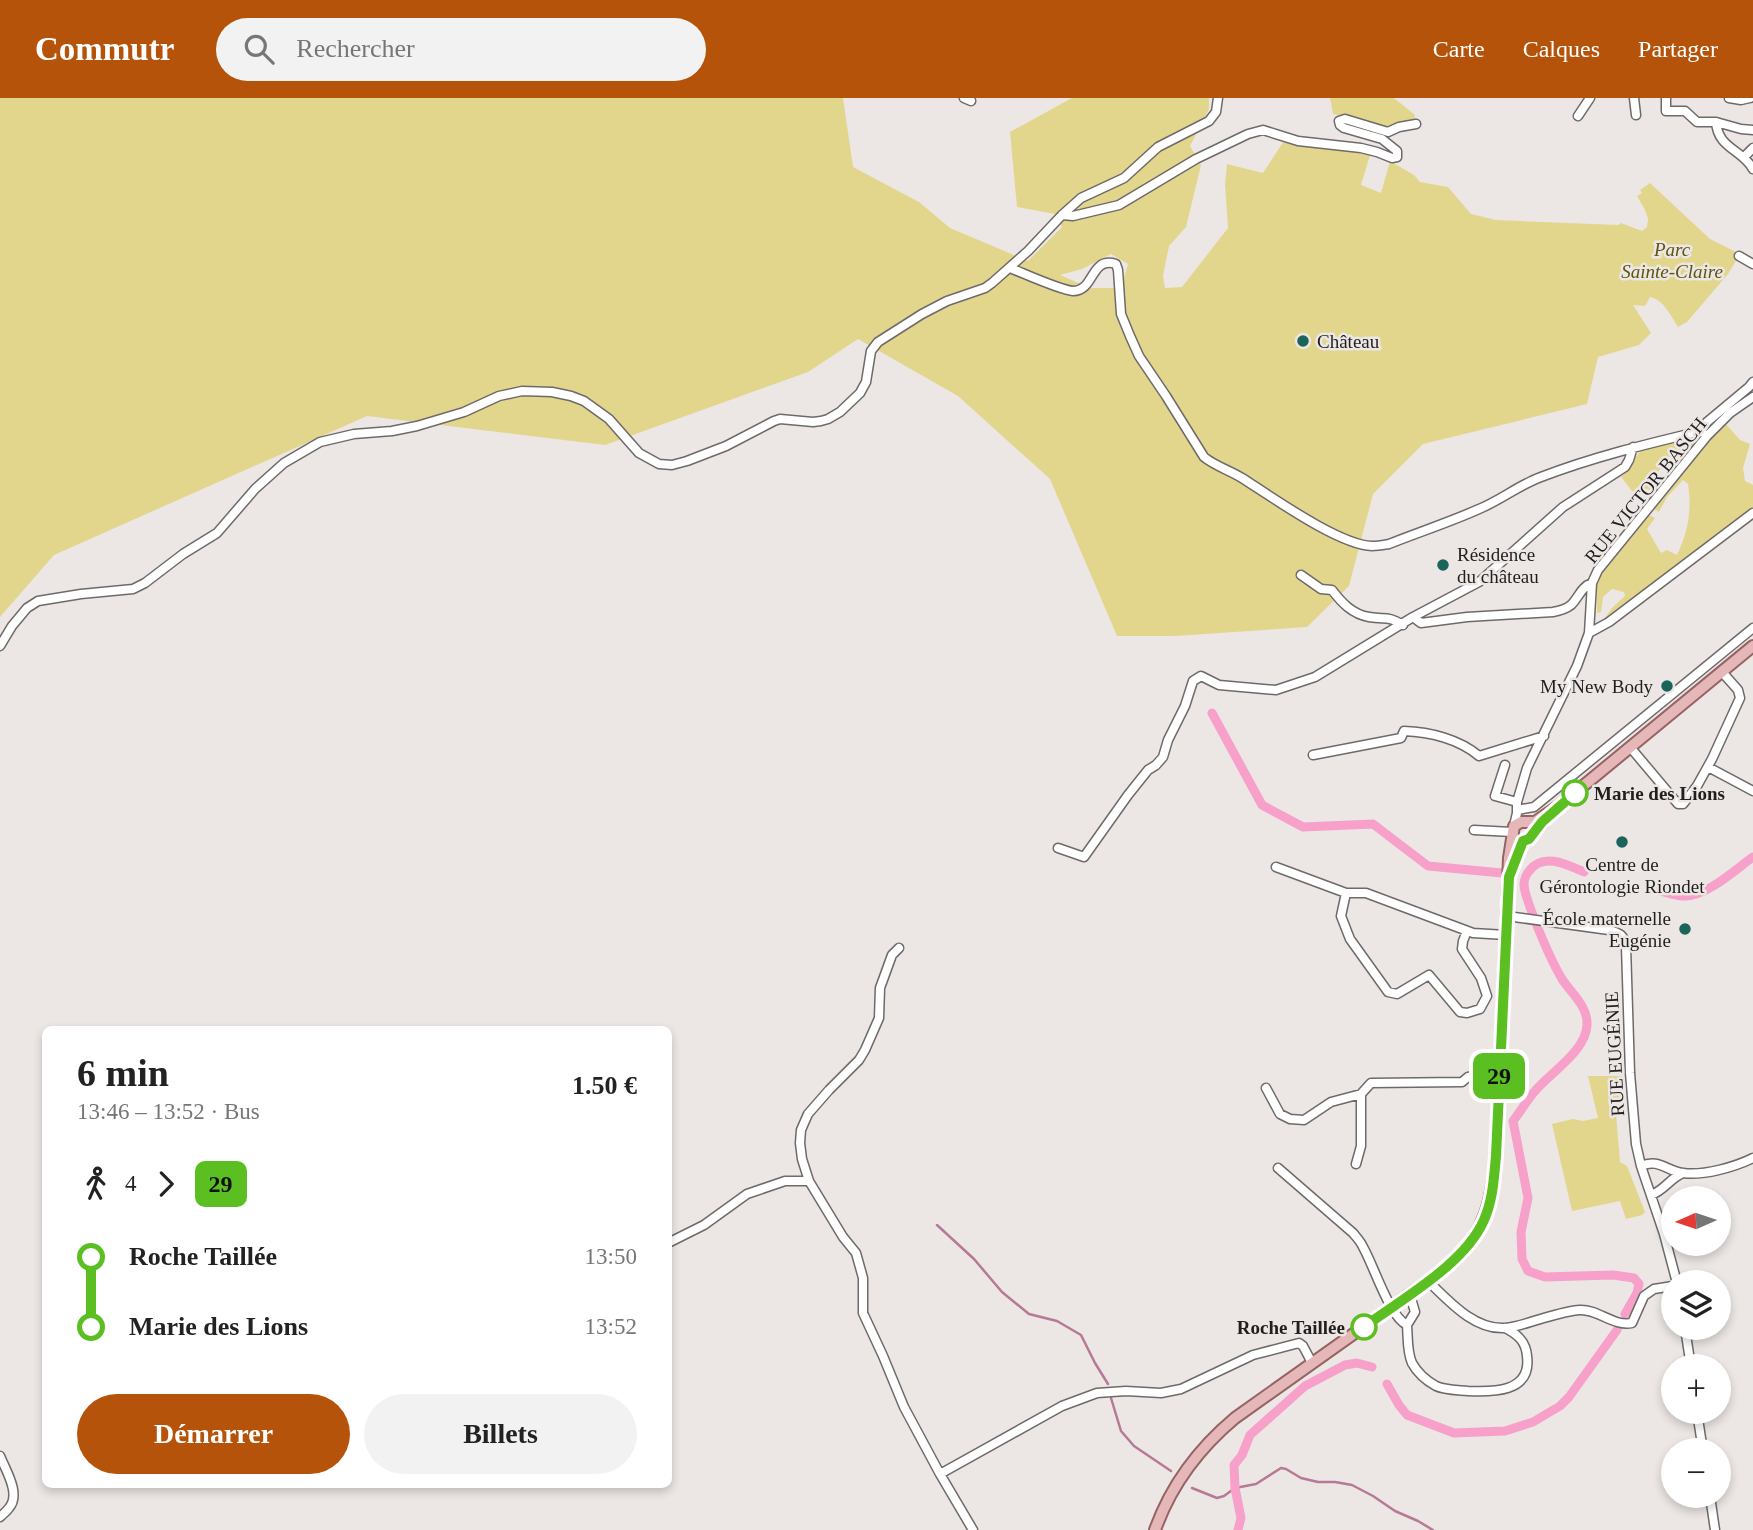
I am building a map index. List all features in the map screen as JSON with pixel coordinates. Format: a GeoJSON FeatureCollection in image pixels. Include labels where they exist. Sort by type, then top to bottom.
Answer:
{"type":"FeatureCollection","features":[{"type":"Feature","properties":{"kind":"main road"},"geometry":{"type":"LineString","coordinates":[[1155,1530],[1182,1473],[1217,1434],[1455,1261],[1473,1239],[1484,1220],[1493,1188],[1509,858],[1519,824],[1540,819],[1560,805],[1753,646]]}},
{"type":"Feature","properties":{"kind":"street"},"geometry":{"type":"LineString","coordinates":[[0,646],[27,608],[38,601],[132,589],[145,583],[183,554],[217,533],[255,489],[284,463],[320,442],[417,426],[522,391],[552,392],[584,401],[609,419],[639,453],[659,464],[687,461],[726,446],[780,419],[821,421],[841,412],[860,393],[866,382],[871,351],[878,342],[947,301],[985,288],[1010,268],[1081,198],[1124,178],[1158,147],[1209,121],[1216,112],[1218,98]]}},
{"type":"Feature","properties":{"kind":"street"},"geometry":{"type":"LineString","coordinates":[[1578,116],[1590,98]]}},
{"type":"Feature","properties":{"kind":"street"},"geometry":{"type":"LineString","coordinates":[[1634,98],[1636,115]]}},
{"type":"Feature","properties":{"kind":"street"},"geometry":{"type":"LineString","coordinates":[[1666,98],[1666,111],[1685,111],[1697,122],[1716,122],[1753,130]]}},
{"type":"Feature","properties":{"kind":"street"},"geometry":{"type":"LineString","coordinates":[[1729,98],[1750,98]]}},
{"type":"Feature","properties":{"kind":"street"},"geometry":{"type":"LineString","coordinates":[[1062,215],[1073,216],[1119,205],[1196,159],[1248,134],[1263,130],[1298,141],[1361,148],[1392,158],[1397,157],[1397,151],[1382,139],[1345,128],[1339,121],[1345,119],[1388,132],[1416,124]]}},
{"type":"Feature","properties":{"kind":"street"},"geometry":{"type":"LineString","coordinates":[[1716,122],[1717,130],[1726,145],[1744,157],[1753,169]]}},
{"type":"Feature","properties":{"kind":"street"},"geometry":{"type":"LineString","coordinates":[[1744,157],[1753,148]]}},
{"type":"Feature","properties":{"kind":"street"},"geometry":{"type":"LineString","coordinates":[[1739,256],[1753,264]]}},
{"type":"Feature","properties":{"kind":"street"},"geometry":{"type":"LineString","coordinates":[[1010,268],[1058,288],[1074,291],[1082,288],[1101,264],[1116,264],[1121,314],[1139,356],[1203,457],[1324,529],[1358,544],[1389,544],[1482,508],[1541,477],[1633,447],[1704,433],[1707,422],[1753,382]]}},
{"type":"Feature","properties":{"kind":"street","name":"RUE VICTOR BASCH"},"geometry":{"type":"LineString","coordinates":[[1519,824],[1527,768],[1577,666],[1589,634],[1592,583],[1598,570],[1704,433],[1753,397]]}},
{"type":"Feature","properties":{"kind":"street"},"geometry":{"type":"LineString","coordinates":[[1058,848],[1084,857],[1128,795],[1148,770],[1163,757],[1193,681],[1201,676],[1219,685],[1276,690],[1315,677],[1413,617],[1479,582],[1563,507],[1625,467],[1633,447]]}},
{"type":"Feature","properties":{"kind":"street"},"geometry":{"type":"LineString","coordinates":[[1589,634],[1692,561],[1753,513]]}},
{"type":"Feature","properties":{"kind":"street"},"geometry":{"type":"LineString","coordinates":[[1301,575],[1321,589],[1332,590],[1345,607],[1368,617],[1390,618],[1403,625]]}},
{"type":"Feature","properties":{"kind":"street"},"geometry":{"type":"LineString","coordinates":[[1413,617],[1421,623],[1467,617],[1553,612],[1571,605],[1585,586],[1592,583]]}},
{"type":"Feature","properties":{"kind":"street"},"geometry":{"type":"LineString","coordinates":[[1474,830],[1519,824],[1534,807],[1753,628]]}},
{"type":"Feature","properties":{"kind":"street"},"geometry":{"type":"LineString","coordinates":[[1630,747],[1678,804],[1683,804],[1698,786],[1740,698],[1738,690],[1722,672]]}},
{"type":"Feature","properties":{"kind":"street"},"geometry":{"type":"LineString","coordinates":[[1313,755],[1401,738],[1404,731],[1422,732],[1457,742],[1469,747],[1479,756],[1544,736]]}},
{"type":"Feature","properties":{"kind":"street"},"geometry":{"type":"LineString","coordinates":[[1505,765],[1495,796],[1519,824]]}},
{"type":"Feature","properties":{"kind":"street"},"geometry":{"type":"LineString","coordinates":[[1708,767],[1753,791]]}},
{"type":"Feature","properties":{"kind":"street"},"geometry":{"type":"LineString","coordinates":[[1276,867],[1346,893],[1366,893],[1473,933],[1506,935]]}},
{"type":"Feature","properties":{"kind":"street"},"geometry":{"type":"LineString","coordinates":[[1346,893],[1341,916],[1350,939],[1388,992],[1398,994],[1429,975],[1460,1012],[1467,1013],[1480,1009],[1487,996],[1481,978],[1462,949],[1467,931]]}},
{"type":"Feature","properties":{"kind":"street","name":"RUE EUGÉNIE"},"geometry":{"type":"LineString","coordinates":[[1507,916],[1609,930],[1619,932],[1623,936],[1626,946],[1636,1144],[1673,1270]]}},
{"type":"Feature","properties":{"kind":"street"},"geometry":{"type":"LineString","coordinates":[[899,948],[892,955],[880,988],[879,1018],[865,1050],[859,1060],[808,1114],[801,1130],[802,1159],[810,1181],[843,1237],[856,1253],[863,1278],[863,1313],[904,1407],[967,1525],[973,1530]]}},
{"type":"Feature","properties":{"kind":"street"},"geometry":{"type":"LineString","coordinates":[[1266,1088],[1280,1114],[1290,1119],[1304,1120],[1331,1102],[1361,1094],[1371,1083],[1462,1082],[1468,1077],[1499,1072]]}},
{"type":"Feature","properties":{"kind":"street"},"geometry":{"type":"LineString","coordinates":[[1356,1164],[1361,1146],[1361,1094]]}},
{"type":"Feature","properties":{"kind":"street"},"geometry":{"type":"LineString","coordinates":[[1651,1195],[1660,1192],[1672,1178],[1683,1173],[1730,1167],[1753,1158]]}},
{"type":"Feature","properties":{"kind":"street"},"geometry":{"type":"LineString","coordinates":[[1641,1166],[1649,1163],[1661,1164],[1683,1173]]}},
{"type":"Feature","properties":{"kind":"street"},"geometry":{"type":"LineString","coordinates":[[1278,1168],[1353,1233],[1363,1246],[1392,1307],[1401,1322],[1407,1325]]}},
{"type":"Feature","properties":{"kind":"street"},"geometry":{"type":"LineString","coordinates":[[1667,1168],[1670,1182]]}},
{"type":"Feature","properties":{"kind":"street"},"geometry":{"type":"LineString","coordinates":[[672,1241],[704,1225],[747,1194],[785,1181],[810,1181]]}},
{"type":"Feature","properties":{"kind":"street"},"geometry":{"type":"LineString","coordinates":[[1410,1295],[1415,1312],[1407,1325],[1408,1349],[1413,1364],[1421,1375],[1438,1387],[1492,1392],[1506,1390],[1522,1378],[1528,1366],[1527,1354],[1524,1343],[1517,1334],[1506,1328],[1473,1319],[1428,1281]]}},
{"type":"Feature","properties":{"kind":"street"},"geometry":{"type":"LineString","coordinates":[[1506,1328],[1581,1310],[1596,1312],[1626,1324],[1632,1323],[1644,1296],[1661,1288]]}},
{"type":"Feature","properties":{"kind":"street"},"geometry":{"type":"LineString","coordinates":[[940,1474],[1062,1406],[1097,1393],[1161,1393],[1181,1388],[1253,1355],[1299,1343],[1312,1363]]}},
{"type":"Feature","properties":{"kind":"street"},"geometry":{"type":"LineString","coordinates":[[0,1457],[12,1485],[14,1499],[0,1517]]}},
{"type":"Feature","properties":{"kind":"street"},"geometry":{"type":"LineString","coordinates":[[1712,1508],[1715,1530]]}},
{"type":"Feature","properties":{"kind":"green space","name":"Parc Sainte-Claire"},"geometry":{"type":"Polygon","coordinates":[[[0,98],[843,98],[853,167],[919,202],[950,228],[1028,261],[1062,227],[1055,214],[1017,207],[1010,132],[1072,98],[1209,98],[1209,109],[1190,146],[1201,165],[1186,227],[1169,246],[1163,276],[1165,288],[1182,287],[1228,228],[1225,185],[1227,164],[1263,173],[1284,141],[1370,155],[1361,185],[1381,193],[1390,161],[1414,175],[1420,182],[1448,187],[1471,214],[1496,220],[1621,223],[1642,231],[1647,227],[1648,219],[1637,196],[1642,193],[1640,190],[1650,183],[1710,239],[1740,254],[1728,274],[1687,322],[1678,327],[1655,298],[1650,297],[1645,306],[1633,305],[1651,333],[1639,345],[1598,357],[1587,404],[1423,444],[1373,494],[1349,586],[1307,627],[1175,636],[1117,636],[1050,479],[958,396],[858,339],[808,372],[605,445],[367,416],[54,555],[0,617],[0,98]],[[1111,254],[1082,269],[1060,275],[1090,288],[1121,288],[1128,264],[1111,254]]]}},
{"type":"Feature","properties":{"kind":"green space"},"geometry":{"type":"Polygon","coordinates":[[[1330,98],[1394,98],[1415,115],[1414,122],[1398,123],[1388,130],[1365,121],[1333,114],[1330,98]]]}},
{"type":"Feature","properties":{"kind":"green space"},"geometry":{"type":"Polygon","coordinates":[[[1726,424],[1740,440],[1750,444],[1743,468],[1745,481],[1753,485],[1753,507],[1603,620],[1625,596],[1624,592],[1612,589],[1603,597],[1601,612],[1597,613],[1597,582],[1600,574],[1649,515],[1655,518],[1647,529],[1661,553],[1667,550],[1677,555],[1688,521],[1688,484],[1683,480],[1667,497],[1659,512],[1654,509],[1726,424]]]}},
{"type":"Feature","properties":{"kind":"green space"},"geometry":{"type":"Polygon","coordinates":[[[1693,440],[1695,443],[1682,458],[1674,452],[1667,460],[1662,460],[1665,463],[1654,477],[1661,484],[1655,491],[1632,491],[1621,477],[1642,450],[1693,440]]]}},
{"type":"Feature","properties":{"kind":"green space"},"geometry":{"type":"Polygon","coordinates":[[[1588,1076],[1622,1076],[1623,1104],[1616,1113],[1620,1162],[1627,1166],[1645,1212],[1642,1215],[1626,1219],[1620,1201],[1572,1211],[1552,1124],[1573,1119],[1583,1121],[1598,1118],[1588,1076]]]}},
{"type":"Feature","properties":{"kind":"waterway"},"geometry":{"type":"LineString","coordinates":[[1212,713],[1262,805],[1303,827],[1373,824],[1428,866],[1502,873]]}},
{"type":"Feature","properties":{"kind":"waterway"},"geometry":{"type":"LineString","coordinates":[[1657,890],[1682,896],[1694,895],[1720,881],[1753,857]]}},
{"type":"Feature","properties":{"kind":"waterway"},"geometry":{"type":"LineString","coordinates":[[1584,872],[1556,862],[1542,862],[1529,871],[1524,882],[1527,898],[1545,945],[1562,979],[1582,1006],[1587,1025],[1581,1044],[1535,1091],[1513,1121],[1528,1198],[1521,1232],[1522,1259],[1528,1271],[1545,1277],[1613,1275],[1634,1278],[1639,1284],[1637,1293],[1625,1314]]}},
{"type":"Feature","properties":{"kind":"waterway"},"geometry":{"type":"LineString","coordinates":[[937,1225],[974,1259],[1002,1292],[1029,1314],[1057,1321],[1081,1335],[1108,1384]]}},
{"type":"Feature","properties":{"kind":"waterway"},"geometry":{"type":"LineString","coordinates":[[1387,1384],[1407,1415],[1454,1433],[1505,1431],[1533,1422],[1560,1406],[1617,1330]]}},
{"type":"Feature","properties":{"kind":"waterway"},"geometry":{"type":"LineString","coordinates":[[1238,1530],[1241,1518],[1234,1465],[1242,1455],[1250,1435],[1305,1386],[1345,1365],[1357,1363],[1372,1367]]}},
{"type":"Feature","properties":{"kind":"waterway"},"geometry":{"type":"LineString","coordinates":[[1111,1398],[1121,1431],[1134,1446],[1171,1471]]}},
{"type":"Feature","properties":{"kind":"waterway"},"geometry":{"type":"LineString","coordinates":[[1192,1488],[1217,1498],[1235,1488],[1256,1484],[1281,1468],[1301,1478],[1352,1485],[1433,1530]]}},
{"type":"Feature","properties":{"kind":"bus line","name":"29"},"geometry":{"type":"LineString","coordinates":[[1364,1327],[1455,1261],[1484,1220],[1493,1188],[1496,1156],[1509,877],[1523,841],[1529,839],[1542,822],[1575,793]]}},
{"type":"Feature","properties":{"kind":"place","name":"Château"},"geometry":{"type":"Point","coordinates":[1303,341]}},
{"type":"Feature","properties":{"kind":"place","name":"Résidence du château"},"geometry":{"type":"Point","coordinates":[1443,565]}},
{"type":"Feature","properties":{"kind":"place","name":"My New Body"},"geometry":{"type":"Point","coordinates":[1667,686]}},
{"type":"Feature","properties":{"kind":"place","name":"Marie des Lions"},"geometry":{"type":"Point","coordinates":[1575,793]}},
{"type":"Feature","properties":{"kind":"place","name":"Centre de Gérontologie Riondet"},"geometry":{"type":"Point","coordinates":[1622,842]}},
{"type":"Feature","properties":{"kind":"place","name":"École maternelle Eugénie"},"geometry":{"type":"Point","coordinates":[1685,929]}},
{"type":"Feature","properties":{"kind":"place","name":"Roche Taillée"},"geometry":{"type":"Point","coordinates":[1364,1327]}}]}
